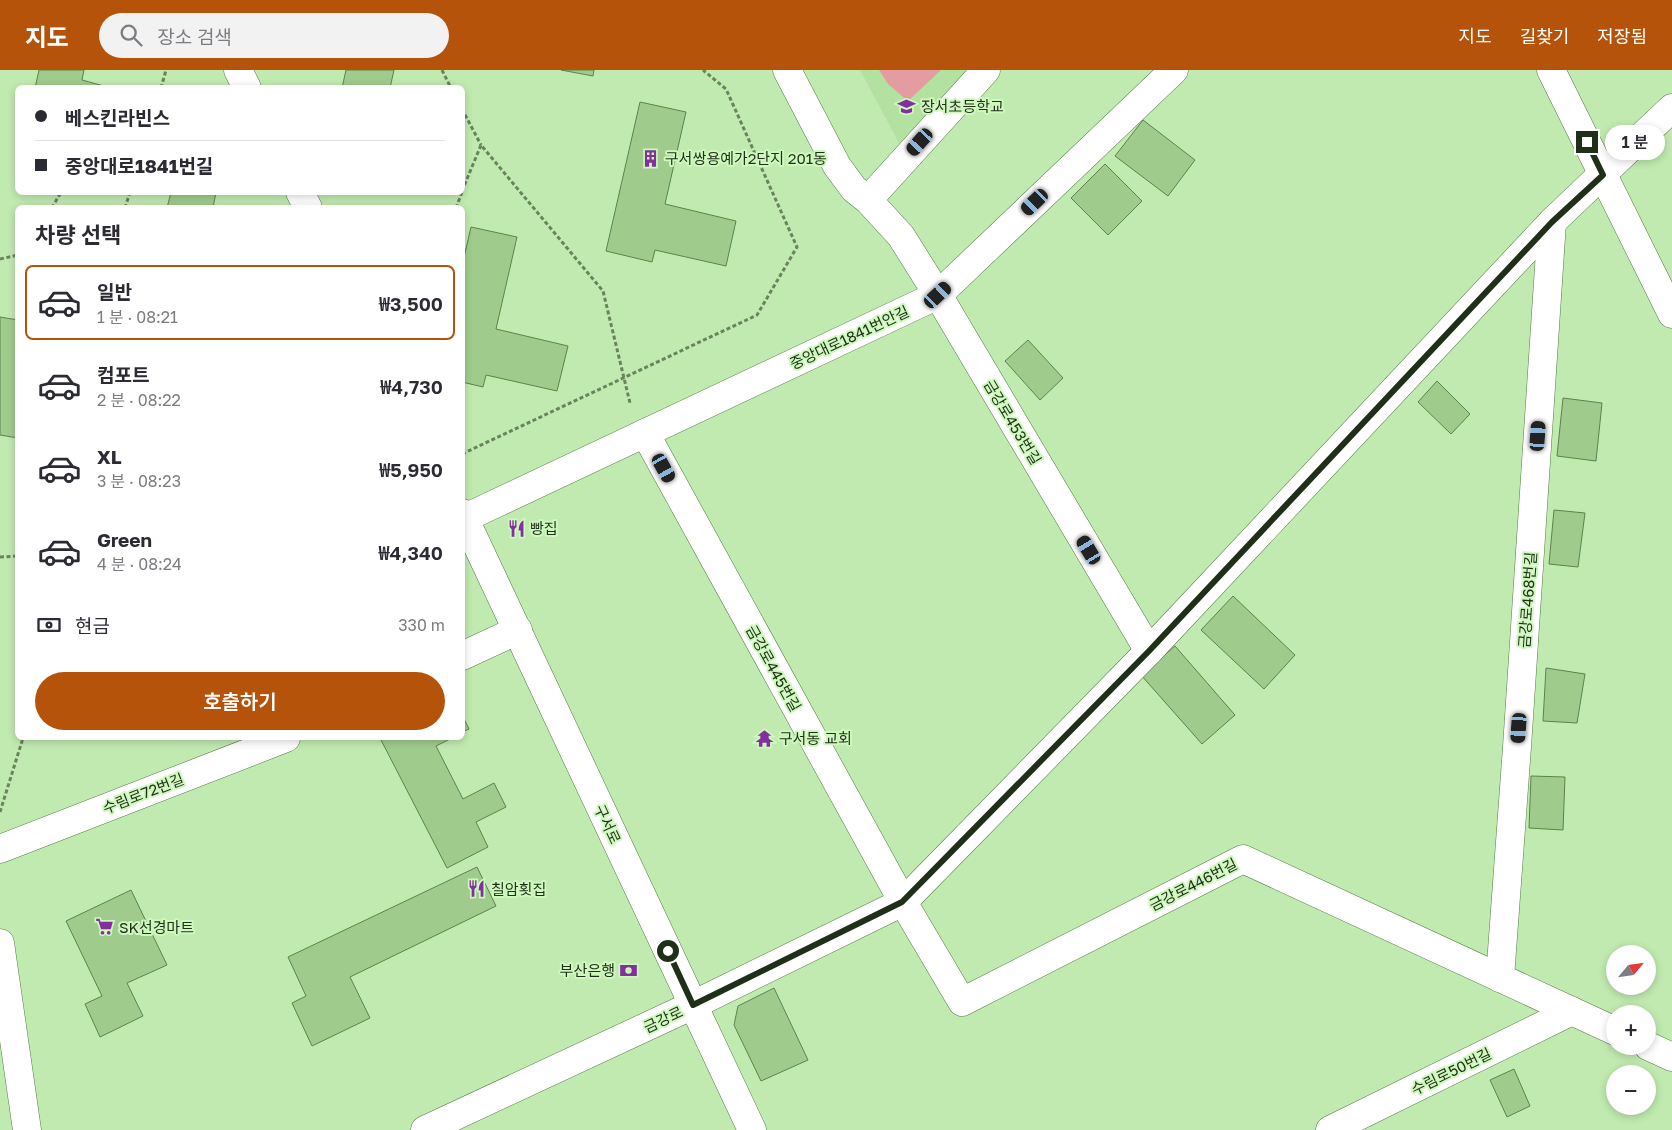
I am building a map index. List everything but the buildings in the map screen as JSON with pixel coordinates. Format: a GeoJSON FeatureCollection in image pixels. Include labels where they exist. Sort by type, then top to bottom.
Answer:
{"type":"FeatureCollection","features":[{"type":"Feature","properties":{"kind":"street"},"geometry":{"type":"LineString","coordinates":[[238,70],[246,85]]}},
{"type":"Feature","properties":{"kind":"street","name":"금강로453번길"},"geometry":{"type":"LineString","coordinates":[[787,70],[837,166],[854,189],[868,200],[900,236],[938,295],[1149,651]]}},
{"type":"Feature","properties":{"kind":"street"},"geometry":{"type":"LineString","coordinates":[[868,200],[986,70]]}},
{"type":"Feature","properties":{"kind":"street","name":"중앙대로1841번안길"},"geometry":{"type":"LineString","coordinates":[[465,515],[645,433],[938,295],[1174,70]]}},
{"type":"Feature","properties":{"kind":"street"},"geometry":{"type":"LineString","coordinates":[[1550,70],[1672,314]]}},
{"type":"Feature","properties":{"kind":"street","name":"금강로"},"geometry":{"type":"LineString","coordinates":[[425,1130],[693,1005],[902,902],[1149,651],[1552,222],[1672,108]]}},
{"type":"Feature","properties":{"kind":"street","name":"금강로468번길"},"geometry":{"type":"LineString","coordinates":[[1500,978],[1552,222]]}},
{"type":"Feature","properties":{"kind":"street","name":"금강로445번길"},"geometry":{"type":"LineString","coordinates":[[645,433],[902,902]]}},
{"type":"Feature","properties":{"kind":"street","name":"구서로"},"geometry":{"type":"LineString","coordinates":[[465,517],[752,1130]]}},
{"type":"Feature","properties":{"kind":"street"},"geometry":{"type":"LineString","coordinates":[[465,655],[518,630]]}},
{"type":"Feature","properties":{"kind":"street","name":"수림로72번길"},"geometry":{"type":"LineString","coordinates":[[0,848],[281,740]]}},
{"type":"Feature","properties":{"kind":"street","name":"금강로446번길"},"geometry":{"type":"LineString","coordinates":[[902,902],[962,1002],[1243,859],[1606,1027]]}},
{"type":"Feature","properties":{"kind":"street"},"geometry":{"type":"LineString","coordinates":[[0,943],[27,1130]]}},
{"type":"Feature","properties":{"kind":"street","name":"수림로50번길"},"geometry":{"type":"LineString","coordinates":[[1330,1130],[1572,1011]]}},
{"type":"Feature","properties":{"kind":"street"},"geometry":{"type":"LineString","coordinates":[[1656,1050],[1672,1057]]}},
{"type":"Feature","properties":{"kind":"path"},"geometry":{"type":"LineString","coordinates":[[162,85],[166,70]]}},
{"type":"Feature","properties":{"kind":"path"},"geometry":{"type":"LineString","coordinates":[[442,70],[450,85]]}},
{"type":"Feature","properties":{"kind":"path"},"geometry":{"type":"LineString","coordinates":[[465,453],[758,315],[797,247],[726,89],[703,70]]}},
{"type":"Feature","properties":{"kind":"path"},"geometry":{"type":"LineString","coordinates":[[465,116],[481,145],[603,291],[630,403]]}},
{"type":"Feature","properties":{"kind":"path"},"geometry":{"type":"LineString","coordinates":[[465,185],[481,145]]}},
{"type":"Feature","properties":{"kind":"path"},"geometry":{"type":"LineString","coordinates":[[0,259],[15,256]]}},
{"type":"Feature","properties":{"kind":"path"},"geometry":{"type":"LineString","coordinates":[[0,557],[15,556]]}},
{"type":"Feature","properties":{"kind":"path"},"geometry":{"type":"LineString","coordinates":[[0,812],[22,740]]}},
{"type":"Feature","properties":{"kind":"shaded area","name":"장서초등학교"},"geometry":{"type":"Polygon","coordinates":[[[860,70],[969,70],[899,143],[860,70]]]}},
{"type":"Feature","properties":{"kind":"shaded area"},"geometry":{"type":"Polygon","coordinates":[[[879,70],[941,70],[908,101],[888,84],[879,70]]]}},
{"type":"Feature","properties":{"kind":"place","name":"장서초등학교"},"geometry":{"type":"Point","coordinates":[907,106]}},
{"type":"Feature","properties":{"kind":"place","name":"구서쌍용예가2단지 201동"},"geometry":{"type":"Point","coordinates":[651,158]}},
{"type":"Feature","properties":{"kind":"place","name":"빵집"},"geometry":{"type":"Point","coordinates":[516,528]}},
{"type":"Feature","properties":{"kind":"place","name":"구서동 교회"},"geometry":{"type":"Point","coordinates":[765,738]}},
{"type":"Feature","properties":{"kind":"place","name":"칠암횟집"},"geometry":{"type":"Point","coordinates":[477,889]}},
{"type":"Feature","properties":{"kind":"place","name":"SK선경마트"},"geometry":{"type":"Point","coordinates":[105,927]}},
{"type":"Feature","properties":{"kind":"place","name":"부산은행"},"geometry":{"type":"Point","coordinates":[629,970]}},
{"type":"Feature","properties":{"kind":"route"},"geometry":{"type":"LineString","coordinates":[[668,951],[693,1005],[902,902],[1149,651],[1552,222],[1603,175],[1587,142]]}}]}
